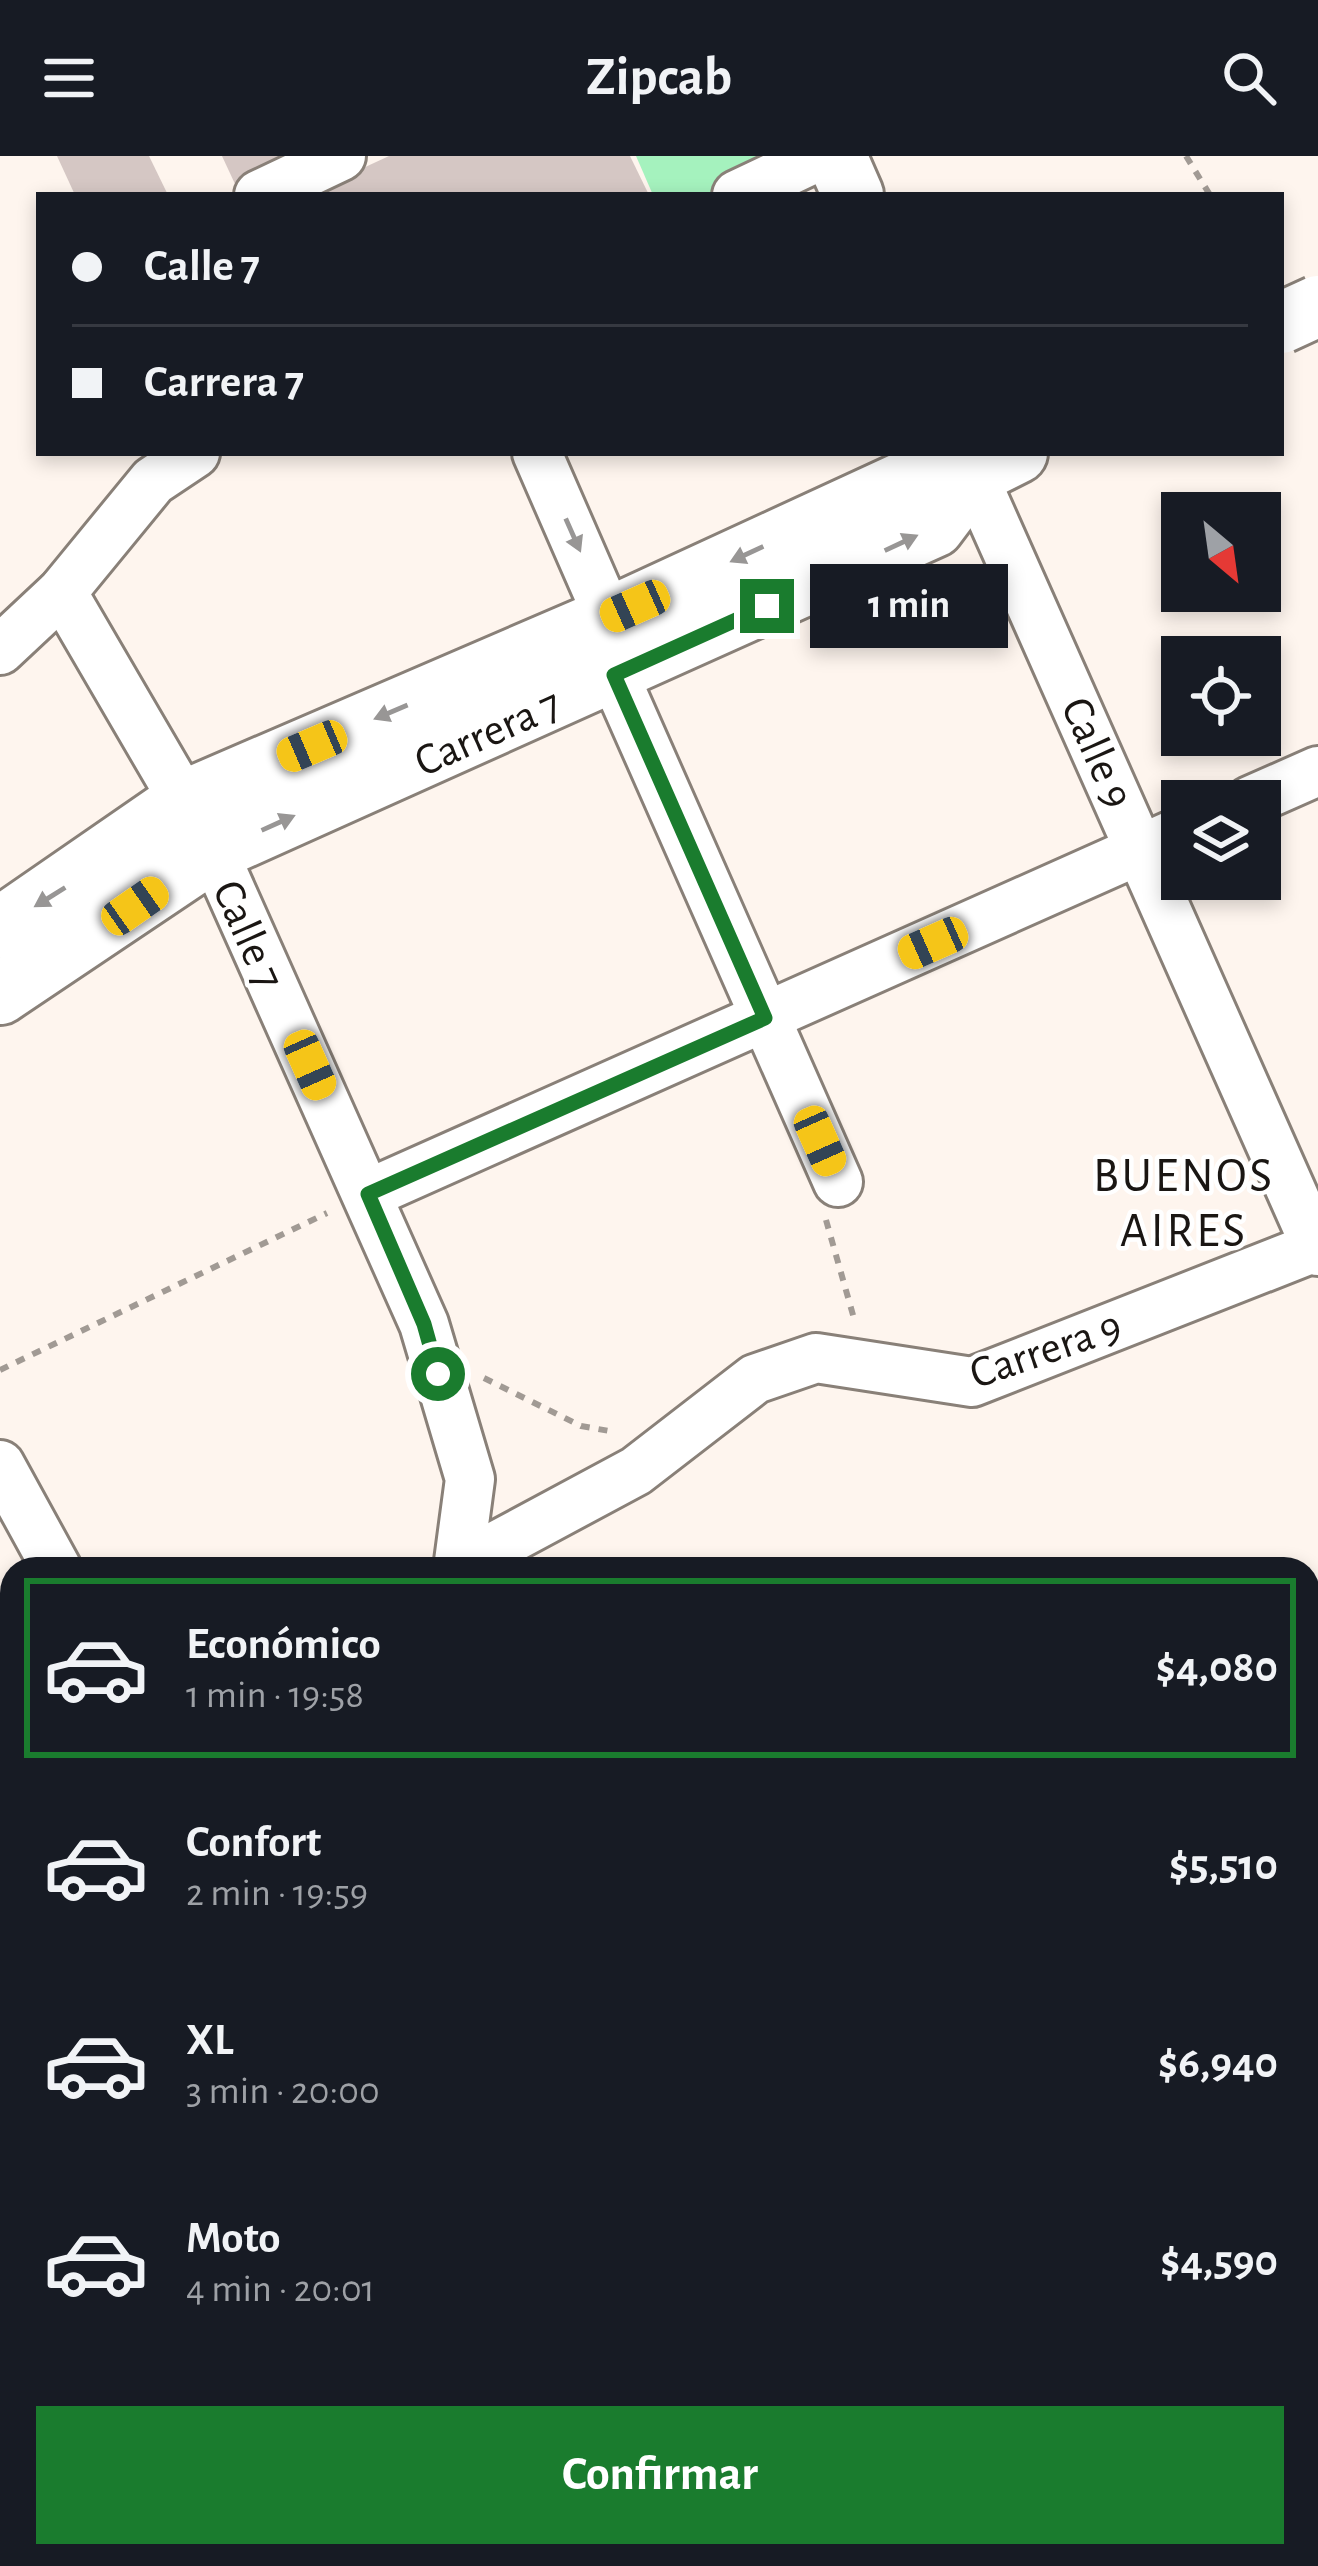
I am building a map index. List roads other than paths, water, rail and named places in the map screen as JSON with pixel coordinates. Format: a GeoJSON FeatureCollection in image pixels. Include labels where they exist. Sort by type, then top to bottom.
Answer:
{"type":"FeatureCollection","features":[{"type":"Feature","properties":{"kind":"main road"},"geometry":{"type":"LineString","coordinates":[[836,156],[852,192]]}},
{"type":"Feature","properties":{"kind":"main road"},"geometry":{"type":"LineString","coordinates":[[1284,322],[1318,306]]}},
{"type":"Feature","properties":{"kind":"main road","name":"Carrera 7"},"geometry":{"type":"LineString","coordinates":[[0,928],[199,826],[611,646],[934,527],[985,460]]}},
{"type":"Feature","properties":{"kind":"main road","name":"Carrera 7"},"geometry":{"type":"LineString","coordinates":[[0,994],[199,826]]}},
{"type":"Feature","properties":{"kind":"street"},"geometry":{"type":"LineString","coordinates":[[265,192],[341,156]]}},
{"type":"Feature","properties":{"kind":"street"},"geometry":{"type":"LineString","coordinates":[[743,192],[818,156]]}},
{"type":"Feature","properties":{"kind":"street"},"geometry":{"type":"LineString","coordinates":[[0,650],[62,592],[153,482],[190,456]]}},
{"type":"Feature","properties":{"kind":"street"},"geometry":{"type":"LineString","coordinates":[[538,456],[611,646],[838,1183]]}},
{"type":"Feature","properties":{"kind":"street","name":"Calle 9"},"geometry":{"type":"LineString","coordinates":[[985,460],[1161,838]]}},
{"type":"Feature","properties":{"kind":"street","name":"Calle 7"},"geometry":{"type":"LineString","coordinates":[[62,592],[199,826],[368,1194],[428,1339],[470,1479],[460,1557]]}},
{"type":"Feature","properties":{"kind":"street"},"geometry":{"type":"LineString","coordinates":[[1281,787],[1318,771]]}},
{"type":"Feature","properties":{"kind":"street"},"geometry":{"type":"LineString","coordinates":[[368,1194],[1161,840]]}},
{"type":"Feature","properties":{"kind":"street","name":"Calle 9"},"geometry":{"type":"LineString","coordinates":[[1185,900],[1317,1248]]}},
{"type":"Feature","properties":{"kind":"street","name":"Carrera 9"},"geometry":{"type":"LineString","coordinates":[[477,1557],[636,1471],[755,1379],[816,1358],[972,1382],[1317,1248]]}},
{"type":"Feature","properties":{"kind":"street"},"geometry":{"type":"LineString","coordinates":[[0,1465],[50,1557]]}},
{"type":"Feature","properties":{"kind":"district","name":"BUENOS AIRES"},"geometry":{"type":"Point","coordinates":[1184,1202]}}]}
